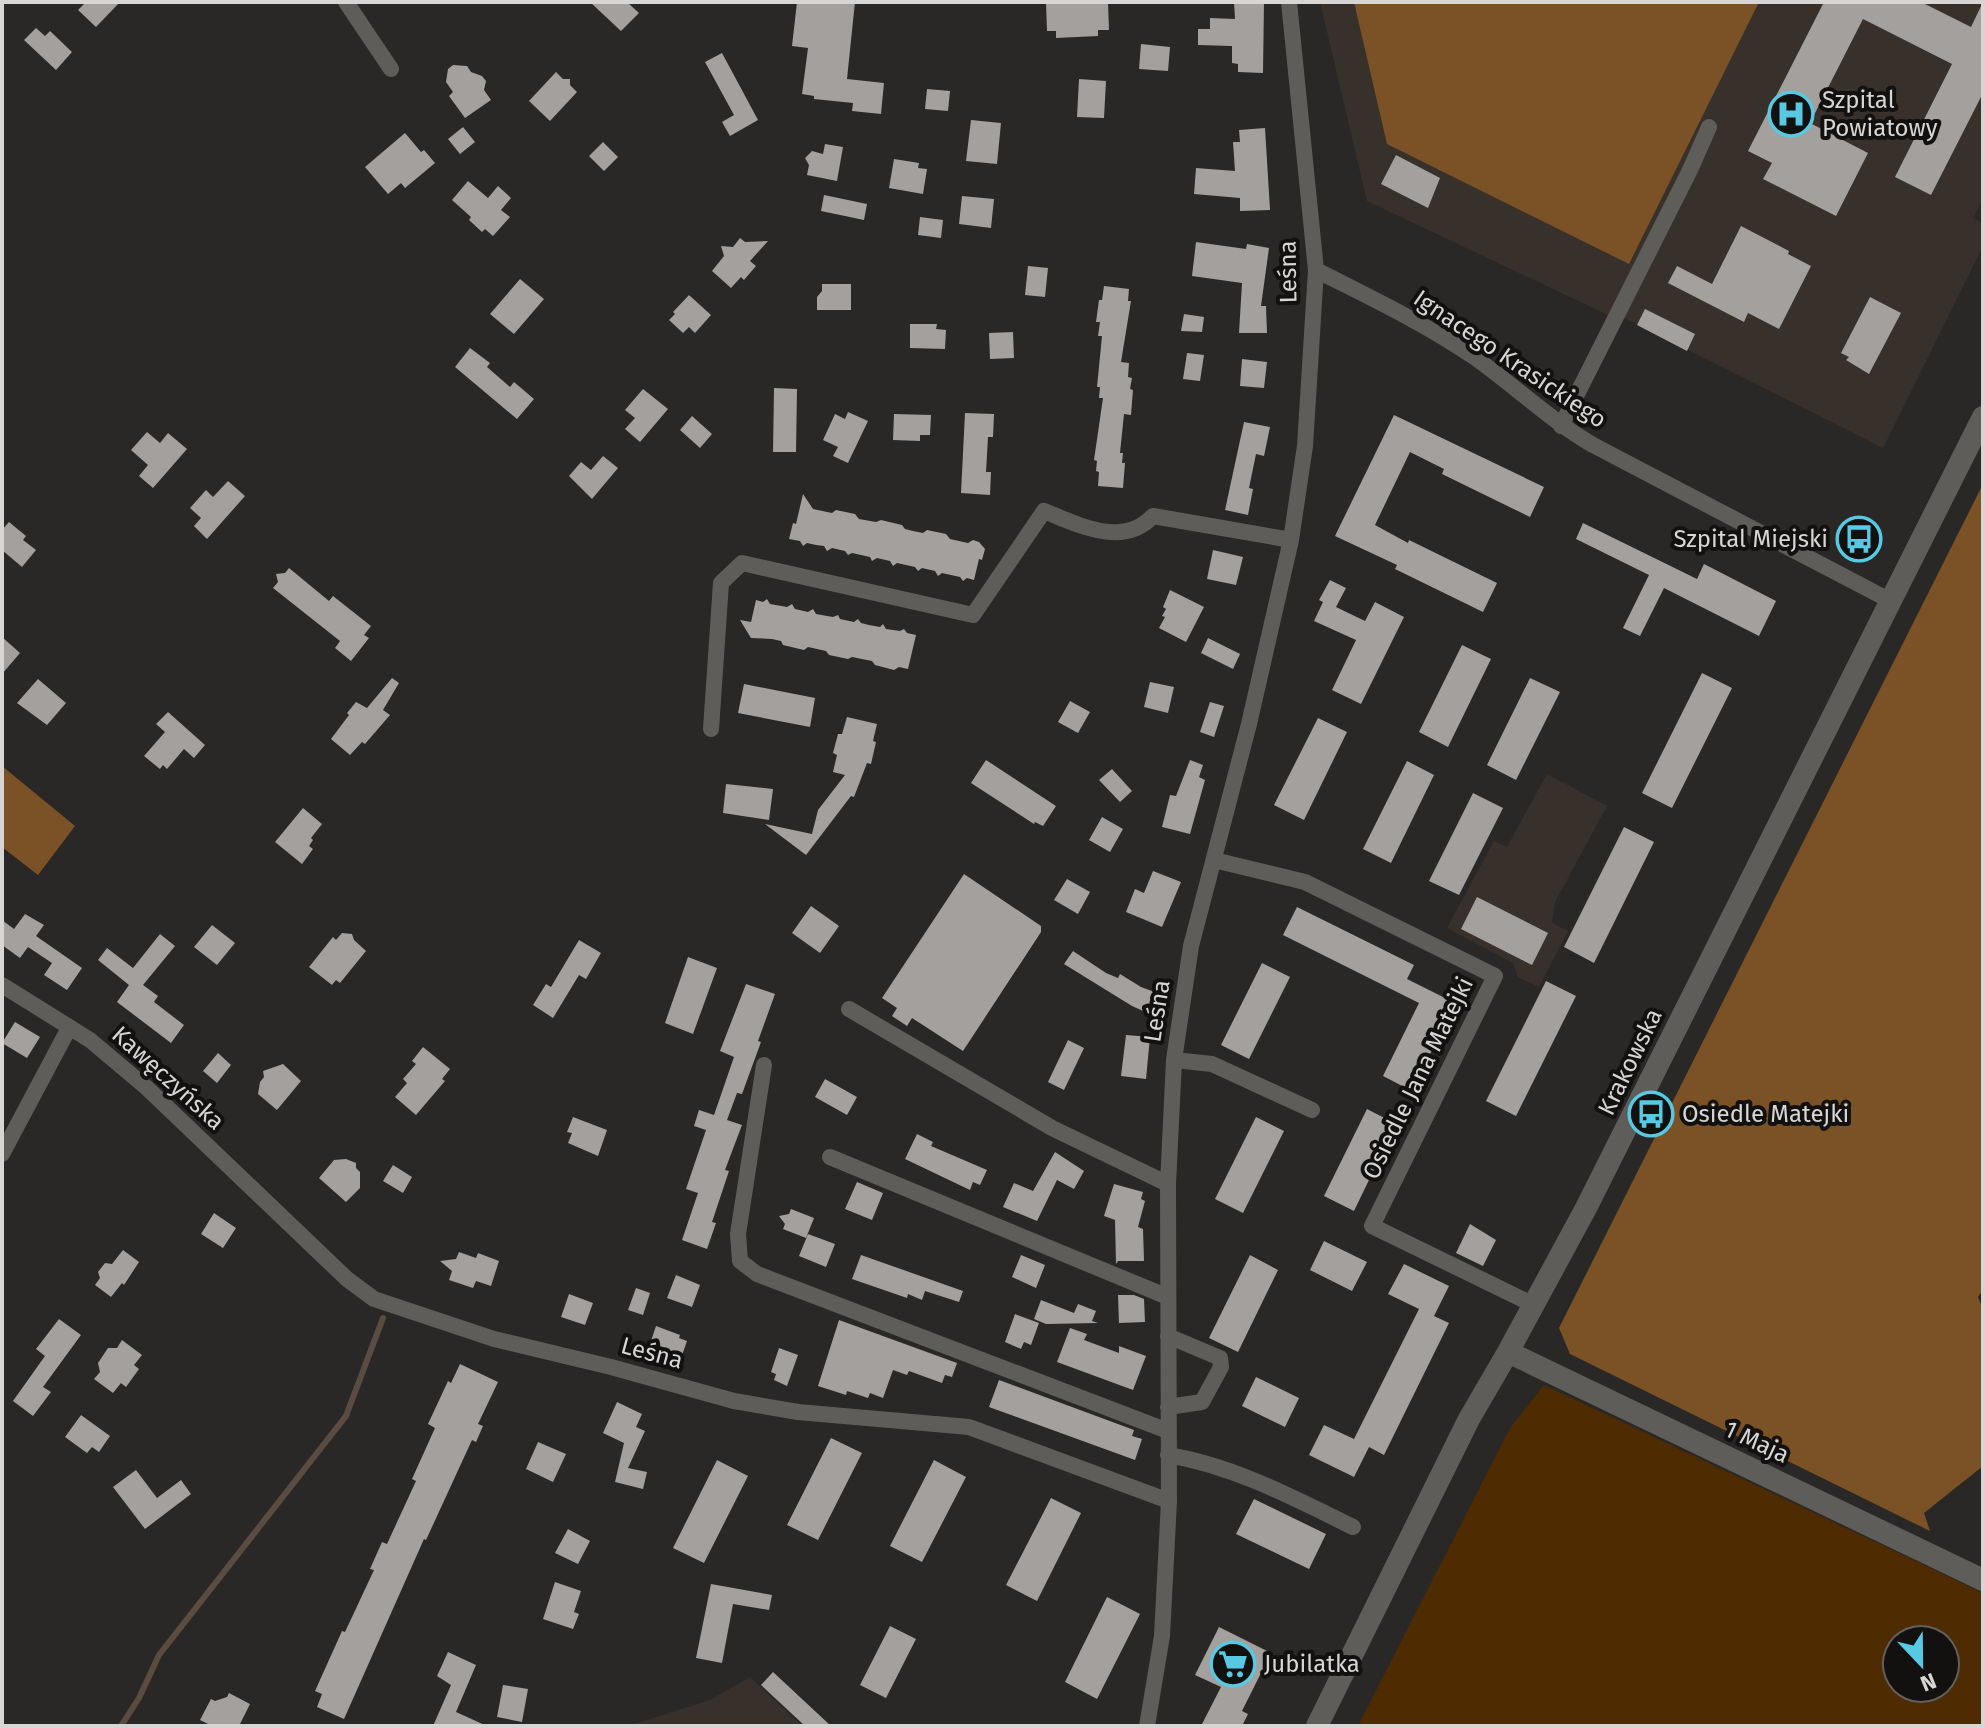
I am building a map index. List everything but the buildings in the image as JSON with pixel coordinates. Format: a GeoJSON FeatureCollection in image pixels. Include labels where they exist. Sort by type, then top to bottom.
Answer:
{"type":"FeatureCollection","features":[{"type":"Feature","properties":{"kind":"street"},"geometry":{"type":"LineString","coordinates":[[346,2],[391,69]]}},
{"type":"Feature","properties":{"kind":"street","name":"Leśna"},"geometry":{"type":"LineString","coordinates":[[1147,1726],[1162,1636],[1169,1501],[1168,1184],[1174,1060],[1191,946],[1249,724],[1291,540],[1305,446],[1316,270],[1289,2]]}},
{"type":"Feature","properties":{"kind":"street"},"geometry":{"type":"LineString","coordinates":[[1561,426],[1709,127]]}},
{"type":"Feature","properties":{"kind":"street","name":"Ignacego Krasickiego"},"geometry":{"type":"LineString","coordinates":[[1316,270],[1385,304],[1472,356],[1561,426],[1889,600]]}},
{"type":"Feature","properties":{"kind":"street","name":"Krakowska"},"geometry":{"type":"LineString","coordinates":[[1317,1726],[1469,1419],[1534,1305],[1628,1125],[1983,417]]}},
{"type":"Feature","properties":{"kind":"street"},"geometry":{"type":"LineString","coordinates":[[711,729],[721,583],[742,563],[973,615],[1044,511],[1110,533],[1143,527],[1153,516],[1291,540]]}},
{"type":"Feature","properties":{"kind":"street","name":"Osiedle Jana Matejki"},"geometry":{"type":"LineString","coordinates":[[1214,860],[1305,882],[1495,976],[1372,1226],[1534,1305]]}},
{"type":"Feature","properties":{"kind":"street","name":"Kawęczyńska"},"geometry":{"type":"LineString","coordinates":[[2,985],[90,1040],[147,1088],[288,1224]]}},
{"type":"Feature","properties":{"kind":"street"},"geometry":{"type":"LineString","coordinates":[[849,1009],[1052,1128],[1168,1184]]}},
{"type":"Feature","properties":{"kind":"street"},"geometry":{"type":"LineString","coordinates":[[2,1154],[69,1028]]}},
{"type":"Feature","properties":{"kind":"street"},"geometry":{"type":"LineString","coordinates":[[1174,1060],[1212,1064],[1312,1110]]}},
{"type":"Feature","properties":{"kind":"street"},"geometry":{"type":"LineString","coordinates":[[764,1065],[738,1234],[740,1261],[757,1274],[1168,1431]]}},
{"type":"Feature","properties":{"kind":"street"},"geometry":{"type":"LineString","coordinates":[[830,1157],[1168,1297]]}},
{"type":"Feature","properties":{"kind":"street","name":"Leśna"},"geometry":{"type":"LineString","coordinates":[[288,1224],[347,1279],[374,1299],[494,1339],[774,1409],[969,1427],[1169,1501]]}},
{"type":"Feature","properties":{"kind":"street"},"geometry":{"type":"LineString","coordinates":[[1168,1336],[1220,1358],[1221,1367],[1202,1402],[1168,1407]]}},
{"type":"Feature","properties":{"kind":"street","name":"1 Maja"},"geometry":{"type":"LineString","coordinates":[[1508,1352],[1983,1580]]}},
{"type":"Feature","properties":{"kind":"street"},"geometry":{"type":"LineString","coordinates":[[1168,1455],[1199,1460],[1276,1490],[1353,1527]]}},
{"type":"Feature","properties":{"kind":"shaded area"},"geometry":{"type":"Polygon","coordinates":[[[1320,2],[1983,2],[1983,199],[1973,218],[1983,223],[1983,246],[1883,448],[1611,311],[1608,315],[1367,201],[1320,2]]]}},
{"type":"Feature","properties":{"kind":"shaded area"},"geometry":{"type":"Polygon","coordinates":[[[1354,2],[1759,2],[1629,264],[1387,144],[1354,2]]]}},
{"type":"Feature","properties":{"kind":"shaded area"},"geometry":{"type":"Polygon","coordinates":[[[1983,484],[1983,1290],[1978,1297],[1983,1310],[1983,1466],[1924,1513],[1930,1531],[1570,1354],[1559,1328],[1983,484]]]}},
{"type":"Feature","properties":{"kind":"shaded area"},"geometry":{"type":"Polygon","coordinates":[[[2,766],[75,826],[38,875],[2,847],[2,766]]]}},
{"type":"Feature","properties":{"kind":"shaded area"},"geometry":{"type":"Polygon","coordinates":[[[1547,774],[1607,806],[1555,902],[1552,923],[1568,931],[1539,987],[1518,977],[1513,963],[1447,928],[1494,841],[1507,847],[1547,774]]]}},
{"type":"Feature","properties":{"kind":"shaded area"},"geometry":{"type":"Polygon","coordinates":[[[1544,1385],[1983,1593],[1983,1726],[1358,1726],[1510,1428],[1544,1385]]]}},
{"type":"Feature","properties":{"kind":"shaded area"},"geometry":{"type":"Polygon","coordinates":[[[750,1677],[802,1726],[628,1726],[710,1700],[750,1677]]]}},
{"type":"Feature","properties":{"kind":"waterway"},"geometry":{"type":"LineString","coordinates":[[121,1726],[139,1698],[159,1655],[346,1416],[383,1318]]}},
{"type":"Feature","properties":{"kind":"place","name":"Szpital Powiatowy"},"geometry":{"type":"Point","coordinates":[1791,114]}},
{"type":"Feature","properties":{"kind":"place","name":"Szpital Miejski"},"geometry":{"type":"Point","coordinates":[1859,539]}},
{"type":"Feature","properties":{"kind":"place","name":"Osiedle Matejki"},"geometry":{"type":"Point","coordinates":[1651,1114]}},
{"type":"Feature","properties":{"kind":"place","name":"Jubilatka"},"geometry":{"type":"Point","coordinates":[1233,1664]}}]}
